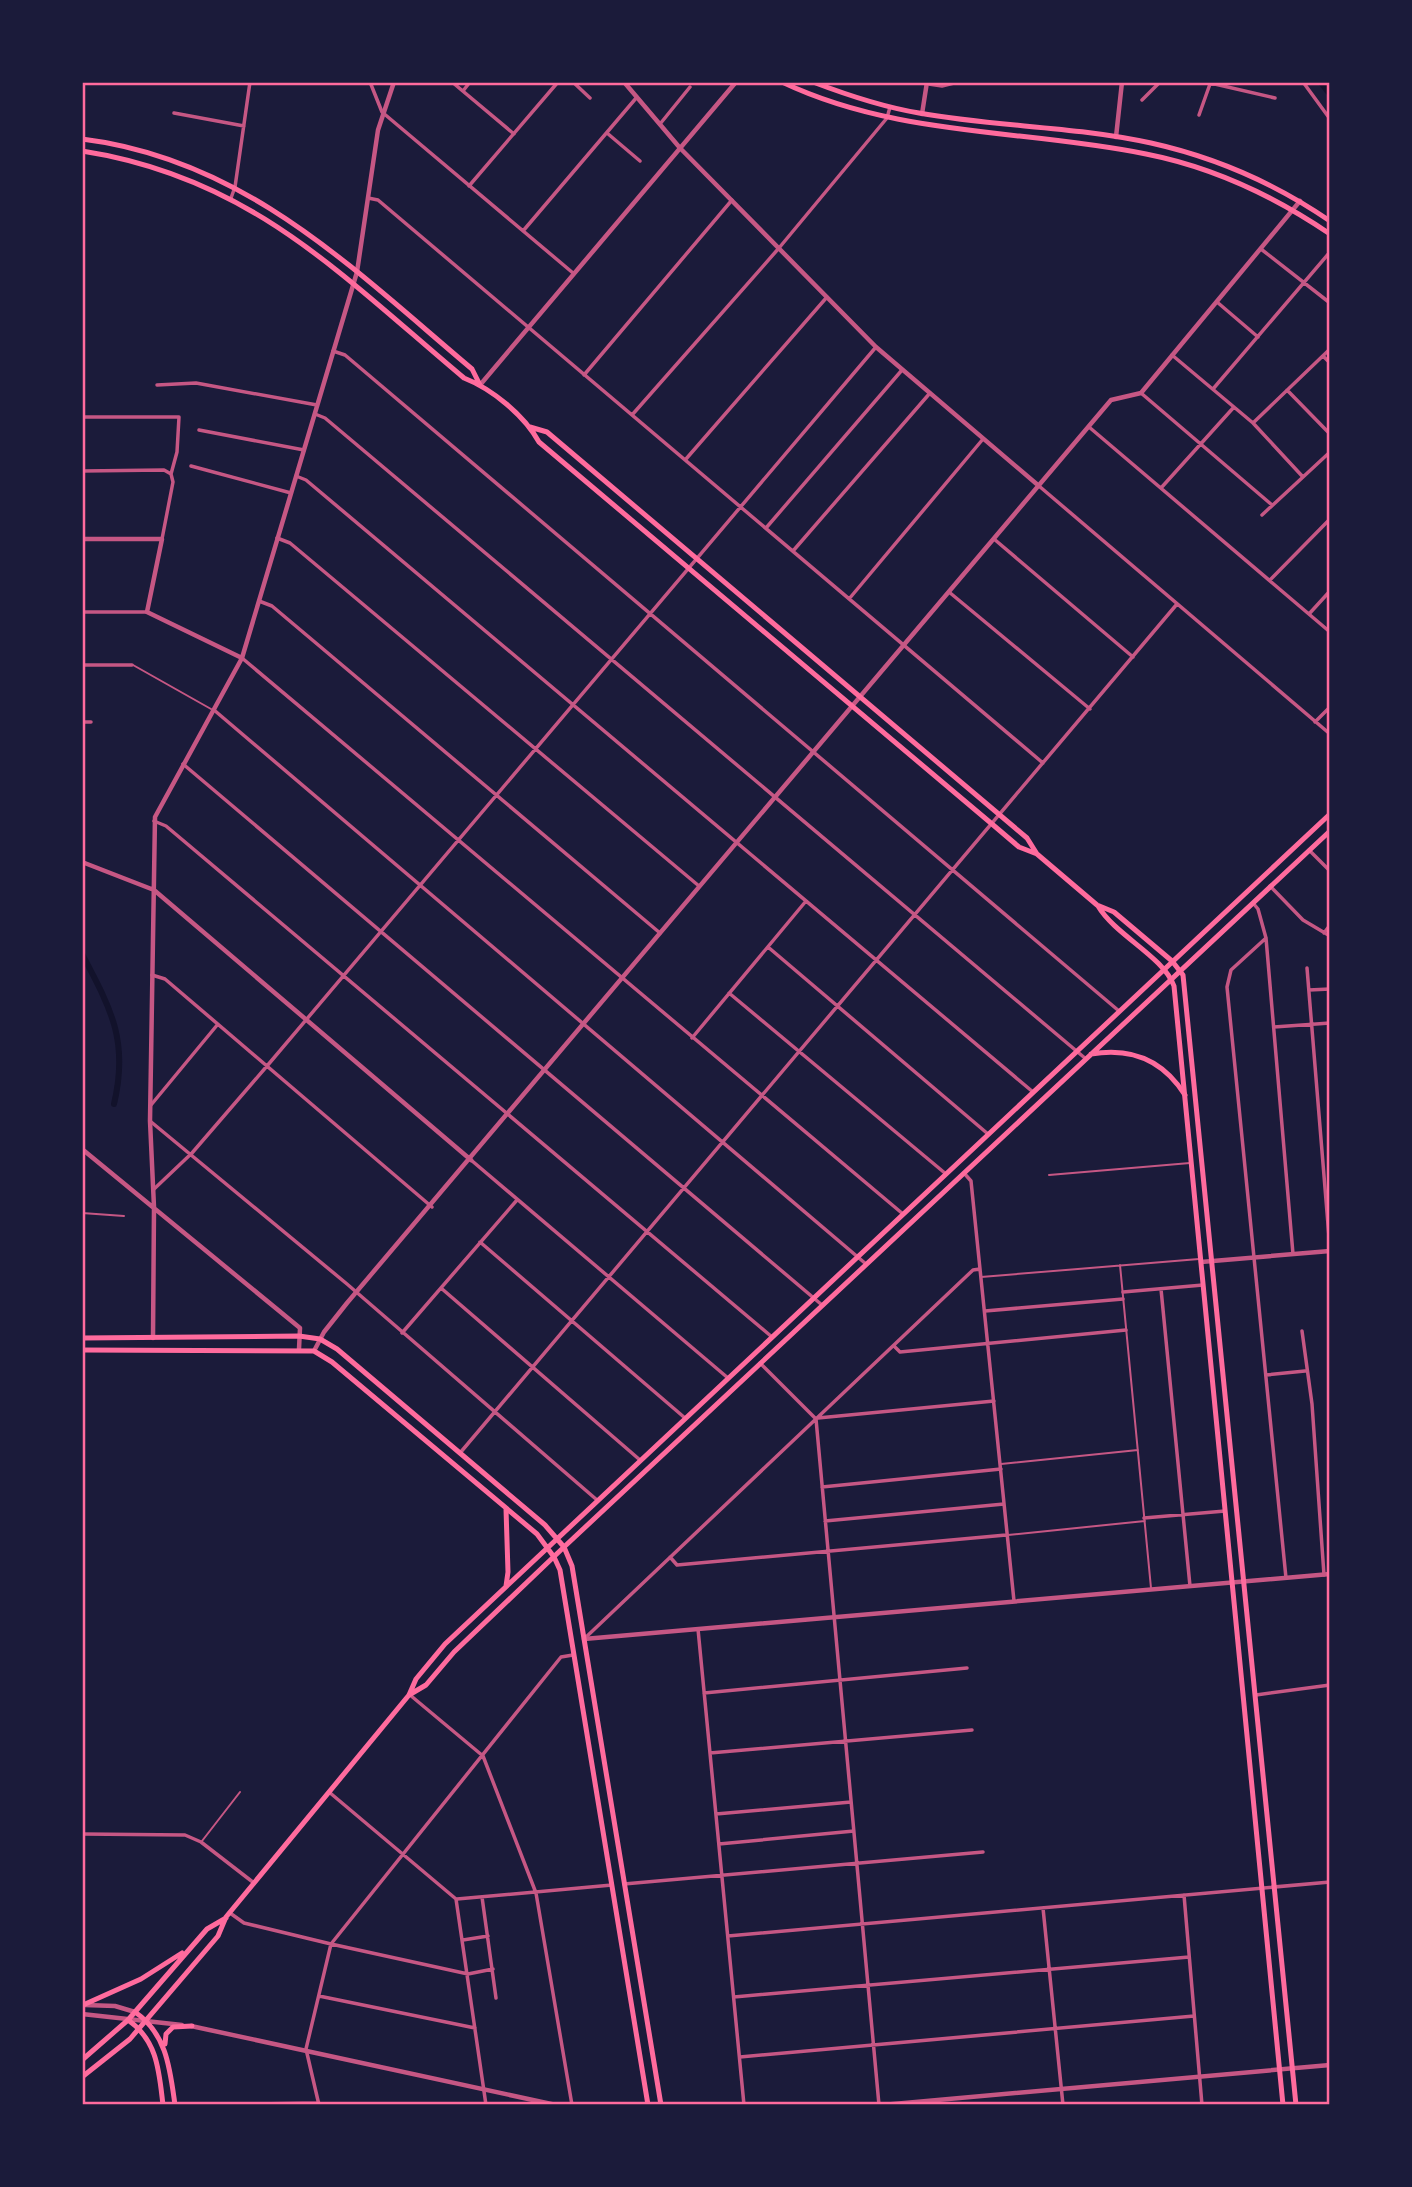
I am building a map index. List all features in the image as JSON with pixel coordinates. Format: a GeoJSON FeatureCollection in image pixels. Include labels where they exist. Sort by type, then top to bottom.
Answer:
{"type":"FeatureCollection","features":[{"type":"Feature","properties":{"kind":"main road"},"geometry":{"type":"LineString","coordinates":[[782,82],[887,118],[1147,154],[1219,175],[1294,210],[1330,233]]}},
{"type":"Feature","properties":{"kind":"main road"},"geometry":{"type":"LineString","coordinates":[[813,82],[890,107],[922,114],[1116,136],[1204,158],[1300,201],[1330,221]]}},
{"type":"Feature","properties":{"kind":"main road"},"geometry":{"type":"LineString","coordinates":[[480,385],[472,369],[297,223],[235,187],[163,157],[85,139],[84,151],[159,169],[230,198],[290,233],[464,378],[480,385],[530,427],[540,442],[1019,847],[1037,854]]}},
{"type":"Feature","properties":{"kind":"main road"},"geometry":{"type":"LineString","coordinates":[[402,326],[410,317]]}},
{"type":"Feature","properties":{"kind":"main road"},"geometry":{"type":"LineString","coordinates":[[530,427],[547,432],[1027,838],[1037,854],[1097,905],[1107,921],[1171,979],[1185,1095],[1283,2105]]}},
{"type":"Feature","properties":{"kind":"main road"},"geometry":{"type":"LineString","coordinates":[[410,1695],[416,1679],[444,1644],[1330,814]]}},
{"type":"Feature","properties":{"kind":"main road"},"geometry":{"type":"LineString","coordinates":[[82,2077],[147,2021],[218,1937],[228,1915],[410,1695],[426,1685],[454,1652],[564,1547],[1330,831]]}},
{"type":"Feature","properties":{"kind":"main road"},"geometry":{"type":"LineString","coordinates":[[1097,905],[1114,912],[1172,961],[1186,983],[1296,2105]]}},
{"type":"Feature","properties":{"kind":"main road"},"geometry":{"type":"LineString","coordinates":[[1089,1057],[1110,1051],[1143,1056],[1168,1072],[1185,1095]]}},
{"type":"Feature","properties":{"kind":"main road"},"geometry":{"type":"LineString","coordinates":[[82,1338],[299,1336],[320,1339],[337,1349],[460,1453],[564,1547],[572,1566],[661,2105]]}},
{"type":"Feature","properties":{"kind":"main road"},"geometry":{"type":"LineString","coordinates":[[82,1350],[314,1351],[332,1362],[537,1534],[547,1547],[560,1570],[648,2105]]}},
{"type":"Feature","properties":{"kind":"main road"},"geometry":{"type":"LineString","coordinates":[[505,1586],[509,1572],[506,1509]]}},
{"type":"Feature","properties":{"kind":"main road"},"geometry":{"type":"LineString","coordinates":[[82,2060],[128,2020],[207,1929],[228,1915]]}},
{"type":"Feature","properties":{"kind":"main road"},"geometry":{"type":"LineString","coordinates":[[83,2005],[141,1979],[190,1948]]}},
{"type":"Feature","properties":{"kind":"main road"},"geometry":{"type":"LineString","coordinates":[[135,2011],[159,2036],[166,2054]]}},
{"type":"Feature","properties":{"kind":"main road"},"geometry":{"type":"LineString","coordinates":[[128,2020],[149,2041],[156,2058],[163,2105]]}},
{"type":"Feature","properties":{"kind":"main road"},"geometry":{"type":"LineString","coordinates":[[174,2105],[165,2040],[169,2031],[192,2026]]}},
{"type":"Feature","properties":{"kind":"street"},"geometry":{"type":"LineString","coordinates":[[230,198],[235,187],[250,82]]}},
{"type":"Feature","properties":{"kind":"street"},"geometry":{"type":"LineString","coordinates":[[370,82],[382,112],[573,273]]}},
{"type":"Feature","properties":{"kind":"street"},"geometry":{"type":"LineString","coordinates":[[153,1338],[154,1207],[150,1121],[154,821],[242,657],[357,272],[382,112],[394,82]]}},
{"type":"Feature","properties":{"kind":"street"},"geometry":{"type":"LineString","coordinates":[[452,82],[514,134]]}},
{"type":"Feature","properties":{"kind":"street"},"geometry":{"type":"LineString","coordinates":[[463,91],[470,82]]}},
{"type":"Feature","properties":{"kind":"street"},"geometry":{"type":"LineString","coordinates":[[469,186],[558,82]]}},
{"type":"Feature","properties":{"kind":"street"},"geometry":{"type":"LineString","coordinates":[[573,82],[590,98]]}},
{"type":"Feature","properties":{"kind":"street"},"geometry":{"type":"LineString","coordinates":[[624,82],[680,148],[876,347],[1330,734]]}},
{"type":"Feature","properties":{"kind":"street"},"geometry":{"type":"LineString","coordinates":[[480,385],[736,82]]}},
{"type":"Feature","properties":{"kind":"street"},"geometry":{"type":"LineString","coordinates":[[915,82],[958,82]]}},
{"type":"Feature","properties":{"kind":"street"},"geometry":{"type":"LineString","coordinates":[[1116,136],[1122,82]]}},
{"type":"Feature","properties":{"kind":"street"},"geometry":{"type":"LineString","coordinates":[[1142,100],[1160,82]]}},
{"type":"Feature","properties":{"kind":"street"},"geometry":{"type":"LineString","coordinates":[[1303,82],[1330,119]]}},
{"type":"Feature","properties":{"kind":"street"},"geometry":{"type":"LineString","coordinates":[[1199,115],[1208,83],[1224,84],[1275,97]]}},
{"type":"Feature","properties":{"kind":"street"},"geometry":{"type":"LineString","coordinates":[[922,114],[927,84]]}},
{"type":"Feature","properties":{"kind":"street"},"geometry":{"type":"LineString","coordinates":[[660,124],[690,88]]}},
{"type":"Feature","properties":{"kind":"street"},"geometry":{"type":"LineString","coordinates":[[523,232],[637,97]]}},
{"type":"Feature","properties":{"kind":"street"},"geometry":{"type":"LineString","coordinates":[[632,415],[779,248],[887,118],[890,107]]}},
{"type":"Feature","properties":{"kind":"street"},"geometry":{"type":"LineString","coordinates":[[174,113],[244,126]]}},
{"type":"Feature","properties":{"kind":"street"},"geometry":{"type":"LineString","coordinates":[[607,132],[640,161]]}},
{"type":"Feature","properties":{"kind":"street"},"geometry":{"type":"LineString","coordinates":[[368,198],[378,200],[1044,763]]}},
{"type":"Feature","properties":{"kind":"street"},"geometry":{"type":"LineString","coordinates":[[584,374],[732,200]]}},
{"type":"Feature","properties":{"kind":"street"},"geometry":{"type":"LineString","coordinates":[[314,1351],[320,1339],[357,1293],[1088,427],[1115,397],[1132,397],[1141,393],[1300,201]]}},
{"type":"Feature","properties":{"kind":"street"},"geometry":{"type":"LineString","coordinates":[[1262,249],[1330,303]]}},
{"type":"Feature","properties":{"kind":"street"},"geometry":{"type":"LineString","coordinates":[[1213,389],[1330,252]]}},
{"type":"Feature","properties":{"kind":"street"},"geometry":{"type":"LineString","coordinates":[[685,460],[827,297]]}},
{"type":"Feature","properties":{"kind":"street"},"geometry":{"type":"LineString","coordinates":[[1217,302],[1258,337]]}},
{"type":"Feature","properties":{"kind":"street"},"geometry":{"type":"LineString","coordinates":[[152,1191],[192,1153],[267,1066],[876,347]]}},
{"type":"Feature","properties":{"kind":"street"},"geometry":{"type":"LineString","coordinates":[[1253,423],[1330,349]]}},
{"type":"Feature","properties":{"kind":"street"},"geometry":{"type":"LineString","coordinates":[[333,351],[345,355],[1119,1011]]}},
{"type":"Feature","properties":{"kind":"street"},"geometry":{"type":"LineString","coordinates":[[1172,355],[1253,423],[1303,477]]}},
{"type":"Feature","properties":{"kind":"street"},"geometry":{"type":"LineString","coordinates":[[1323,356],[1330,363]]}},
{"type":"Feature","properties":{"kind":"street"},"geometry":{"type":"LineString","coordinates":[[766,528],[902,370]]}},
{"type":"Feature","properties":{"kind":"street"},"geometry":{"type":"LineString","coordinates":[[157,385],[196,383],[317,405]]}},
{"type":"Feature","properties":{"kind":"street"},"geometry":{"type":"LineString","coordinates":[[1287,390],[1330,434]]}},
{"type":"Feature","properties":{"kind":"street"},"geometry":{"type":"LineString","coordinates":[[793,551],[930,393]]}},
{"type":"Feature","properties":{"kind":"street"},"geometry":{"type":"LineString","coordinates":[[1141,393],[1272,505]]}},
{"type":"Feature","properties":{"kind":"street"},"geometry":{"type":"LineString","coordinates":[[1161,488],[1234,407]]}},
{"type":"Feature","properties":{"kind":"street"},"geometry":{"type":"LineString","coordinates":[[314,414],[325,418],[1076,1051],[1089,1057]]}},
{"type":"Feature","properties":{"kind":"street"},"geometry":{"type":"LineString","coordinates":[[82,417],[179,417],[177,452],[171,474],[173,482],[147,612]]}},
{"type":"Feature","properties":{"kind":"street"},"geometry":{"type":"LineString","coordinates":[[1088,427],[1330,632]]}},
{"type":"Feature","properties":{"kind":"street"},"geometry":{"type":"LineString","coordinates":[[200,430],[304,450]]}},
{"type":"Feature","properties":{"kind":"street"},"geometry":{"type":"LineString","coordinates":[[849,599],[983,439]]}},
{"type":"Feature","properties":{"kind":"street"},"geometry":{"type":"LineString","coordinates":[[1262,515],[1330,452]]}},
{"type":"Feature","properties":{"kind":"street"},"geometry":{"type":"LineString","coordinates":[[191,466],[291,493]]}},
{"type":"Feature","properties":{"kind":"street"},"geometry":{"type":"LineString","coordinates":[[82,471],[164,470],[171,474]]}},
{"type":"Feature","properties":{"kind":"street"},"geometry":{"type":"LineString","coordinates":[[296,476],[306,480],[1033,1092]]}},
{"type":"Feature","properties":{"kind":"street"},"geometry":{"type":"LineString","coordinates":[[1270,580],[1330,519]]}},
{"type":"Feature","properties":{"kind":"street"},"geometry":{"type":"LineString","coordinates":[[277,538],[290,543],[701,887]]}},
{"type":"Feature","properties":{"kind":"street"},"geometry":{"type":"LineString","coordinates":[[82,539],[162,539]]}},
{"type":"Feature","properties":{"kind":"street"},"geometry":{"type":"LineString","coordinates":[[994,539],[1133,657]]}},
{"type":"Feature","properties":{"kind":"street"},"geometry":{"type":"LineString","coordinates":[[1309,614],[1330,591]]}},
{"type":"Feature","properties":{"kind":"street"},"geometry":{"type":"LineString","coordinates":[[949,592],[1090,709]]}},
{"type":"Feature","properties":{"kind":"street"},"geometry":{"type":"LineString","coordinates":[[259,601],[272,606],[662,934]]}},
{"type":"Feature","properties":{"kind":"street"},"geometry":{"type":"LineString","coordinates":[[460,1453],[1177,604]]}},
{"type":"Feature","properties":{"kind":"street"},"geometry":{"type":"LineString","coordinates":[[82,612],[147,612],[242,657],[457,841],[903,1213]]}},
{"type":"Feature","properties":{"kind":"street"},"geometry":{"type":"LineString","coordinates":[[82,665],[132,665]]}},
{"type":"Feature","properties":{"kind":"street"},"geometry":{"type":"LineString","coordinates":[[1315,722],[1330,707]]}},
{"type":"Feature","properties":{"kind":"street"},"geometry":{"type":"LineString","coordinates":[[214,710],[866,1264]]}},
{"type":"Feature","properties":{"kind":"street"},"geometry":{"type":"LineString","coordinates":[[82,722],[91,722]]}},
{"type":"Feature","properties":{"kind":"street"},"geometry":{"type":"LineString","coordinates":[[183,764],[686,1187],[822,1305]]}},
{"type":"Feature","properties":{"kind":"street"},"geometry":{"type":"LineString","coordinates":[[154,821],[166,826],[772,1337]]}},
{"type":"Feature","properties":{"kind":"street"},"geometry":{"type":"LineString","coordinates":[[1309,850],[1330,871]]}},
{"type":"Feature","properties":{"kind":"street"},"geometry":{"type":"LineString","coordinates":[[82,862],[154,890],[728,1378]]}},
{"type":"Feature","properties":{"kind":"street"},"geometry":{"type":"LineString","coordinates":[[1270,886],[1303,920],[1330,936]]}},
{"type":"Feature","properties":{"kind":"street"},"geometry":{"type":"LineString","coordinates":[[692,1038],[806,901]]}},
{"type":"Feature","properties":{"kind":"street"},"geometry":{"type":"LineString","coordinates":[[1253,903],[1258,909],[1266,938],[1293,1254]]}},
{"type":"Feature","properties":{"kind":"street"},"geometry":{"type":"LineString","coordinates":[[1324,933],[1330,925]]}},
{"type":"Feature","properties":{"kind":"street"},"geometry":{"type":"LineString","coordinates":[[1266,938],[1231,970],[1227,987],[1286,1578]]}},
{"type":"Feature","properties":{"kind":"street"},"geometry":{"type":"LineString","coordinates":[[768,947],[988,1134]]}},
{"type":"Feature","properties":{"kind":"street"},"geometry":{"type":"LineString","coordinates":[[1201,1260],[1255,1258],[1330,1250],[1307,968]]}},
{"type":"Feature","properties":{"kind":"street"},"geometry":{"type":"LineString","coordinates":[[152,975],[166,979],[432,1207]]}},
{"type":"Feature","properties":{"kind":"street"},"geometry":{"type":"LineString","coordinates":[[1310,990],[1330,989]]}},
{"type":"Feature","properties":{"kind":"street"},"geometry":{"type":"LineString","coordinates":[[729,993],[946,1174]]}},
{"type":"Feature","properties":{"kind":"street"},"geometry":{"type":"LineString","coordinates":[[1273,1027],[1330,1023]]}},
{"type":"Feature","properties":{"kind":"street"},"geometry":{"type":"LineString","coordinates":[[151,1105],[218,1024]]}},
{"type":"Feature","properties":{"kind":"street"},"geometry":{"type":"LineString","coordinates":[[150,1121],[192,1153],[597,1500]]}},
{"type":"Feature","properties":{"kind":"street"},"geometry":{"type":"LineString","coordinates":[[82,1149],[300,1328],[299,1349]]}},
{"type":"Feature","properties":{"kind":"street"},"geometry":{"type":"LineString","coordinates":[[964,1172],[971,1181],[1014,1601]]}},
{"type":"Feature","properties":{"kind":"street"},"geometry":{"type":"LineString","coordinates":[[402,1334],[517,1200]]}},
{"type":"Feature","properties":{"kind":"street"},"geometry":{"type":"LineString","coordinates":[[480,1242],[685,1418]]}},
{"type":"Feature","properties":{"kind":"street"},"geometry":{"type":"LineString","coordinates":[[584,1639],[973,1270],[980,1269]]}},
{"type":"Feature","properties":{"kind":"street"},"geometry":{"type":"LineString","coordinates":[[1123,1292],[1203,1285]]}},
{"type":"Feature","properties":{"kind":"street"},"geometry":{"type":"LineString","coordinates":[[441,1288],[640,1460]]}},
{"type":"Feature","properties":{"kind":"street"},"geometry":{"type":"LineString","coordinates":[[1161,1289],[1191,1586]]}},
{"type":"Feature","properties":{"kind":"street"},"geometry":{"type":"LineString","coordinates":[[985,1311],[1124,1299]]}},
{"type":"Feature","properties":{"kind":"street"},"geometry":{"type":"LineString","coordinates":[[894,1345],[900,1352],[1126,1330]]}},
{"type":"Feature","properties":{"kind":"street"},"geometry":{"type":"LineString","coordinates":[[584,1639],[1327,1574],[1302,1331]]}},
{"type":"Feature","properties":{"kind":"street"},"geometry":{"type":"LineString","coordinates":[[760,1363],[816,1419],[881,2105],[1330,2065]]}},
{"type":"Feature","properties":{"kind":"street"},"geometry":{"type":"LineString","coordinates":[[1266,1375],[1305,1371]]}},
{"type":"Feature","properties":{"kind":"street"},"geometry":{"type":"LineString","coordinates":[[816,1419],[994,1401]]}},
{"type":"Feature","properties":{"kind":"street"},"geometry":{"type":"LineString","coordinates":[[822,1487],[1000,1466]]}},
{"type":"Feature","properties":{"kind":"street"},"geometry":{"type":"LineString","coordinates":[[825,1521],[1004,1504]]}},
{"type":"Feature","properties":{"kind":"street"},"geometry":{"type":"LineString","coordinates":[[1145,1520],[1225,1511]]}},
{"type":"Feature","properties":{"kind":"street"},"geometry":{"type":"LineString","coordinates":[[670,1557],[677,1565],[1007,1535]]}},
{"type":"Feature","properties":{"kind":"street"},"geometry":{"type":"LineString","coordinates":[[698,1629],[744,2105]]}},
{"type":"Feature","properties":{"kind":"street"},"geometry":{"type":"LineString","coordinates":[[174,2105],[319,2104],[306,2049],[331,1944],[561,1657],[573,1655]]}},
{"type":"Feature","properties":{"kind":"street"},"geometry":{"type":"LineString","coordinates":[[704,1693],[967,1668]]}},
{"type":"Feature","properties":{"kind":"street"},"geometry":{"type":"LineString","coordinates":[[1256,1695],[1330,1685]]}},
{"type":"Feature","properties":{"kind":"street"},"geometry":{"type":"LineString","coordinates":[[410,1695],[483,1756],[536,1893],[572,2105]]}},
{"type":"Feature","properties":{"kind":"street"},"geometry":{"type":"LineString","coordinates":[[710,1753],[972,1730]]}},
{"type":"Feature","properties":{"kind":"street"},"geometry":{"type":"LineString","coordinates":[[329,1793],[456,1899],[486,2105]]}},
{"type":"Feature","properties":{"kind":"street"},"geometry":{"type":"LineString","coordinates":[[716,1814],[851,1802]]}},
{"type":"Feature","properties":{"kind":"street"},"geometry":{"type":"LineString","coordinates":[[719,1844],[854,1831]]}},
{"type":"Feature","properties":{"kind":"street"},"geometry":{"type":"LineString","coordinates":[[82,1834],[185,1835],[201,1842],[254,1883]]}},
{"type":"Feature","properties":{"kind":"street"},"geometry":{"type":"LineString","coordinates":[[624,1884],[983,1852]]}},
{"type":"Feature","properties":{"kind":"street"},"geometry":{"type":"LineString","coordinates":[[728,1936],[1330,1882]]}},
{"type":"Feature","properties":{"kind":"street"},"geometry":{"type":"LineString","coordinates":[[456,1899],[612,1885]]}},
{"type":"Feature","properties":{"kind":"street"},"geometry":{"type":"LineString","coordinates":[[1184,1895],[1202,2105]]}},
{"type":"Feature","properties":{"kind":"street"},"geometry":{"type":"LineString","coordinates":[[482,1897],[496,1998]]}},
{"type":"Feature","properties":{"kind":"street"},"geometry":{"type":"LineString","coordinates":[[1043,1908],[1063,2105]]}},
{"type":"Feature","properties":{"kind":"street"},"geometry":{"type":"LineString","coordinates":[[228,1915],[244,1923],[468,1974],[493,1969]]}},
{"type":"Feature","properties":{"kind":"street"},"geometry":{"type":"LineString","coordinates":[[463,1940],[488,1936]]}},
{"type":"Feature","properties":{"kind":"street"},"geometry":{"type":"LineString","coordinates":[[734,1997],[1189,1957]]}},
{"type":"Feature","properties":{"kind":"street"},"geometry":{"type":"LineString","coordinates":[[319,1996],[476,2028]]}},
{"type":"Feature","properties":{"kind":"street"},"geometry":{"type":"LineString","coordinates":[[83,2005],[115,2006],[135,2011]]}},
{"type":"Feature","properties":{"kind":"street"},"geometry":{"type":"LineString","coordinates":[[82,2014],[192,2026],[556,2105]]}},
{"type":"Feature","properties":{"kind":"street"},"geometry":{"type":"LineString","coordinates":[[740,2057],[1194,2016]]}},
{"type":"Feature","properties":{"kind":"lane"},"geometry":{"type":"LineString","coordinates":[[132,665],[214,710]]}},
{"type":"Feature","properties":{"kind":"lane"},"geometry":{"type":"LineString","coordinates":[[1049,1175],[1191,1163]]}},
{"type":"Feature","properties":{"kind":"lane"},"geometry":{"type":"LineString","coordinates":[[82,1213],[124,1216]]}},
{"type":"Feature","properties":{"kind":"lane"},"geometry":{"type":"LineString","coordinates":[[981,1278],[1201,1260]]}},
{"type":"Feature","properties":{"kind":"lane"},"geometry":{"type":"LineString","coordinates":[[1120,1265],[1151,1590]]}},
{"type":"Feature","properties":{"kind":"lane"},"geometry":{"type":"LineString","coordinates":[[1000,1466],[1138,1450]]}},
{"type":"Feature","properties":{"kind":"lane"},"geometry":{"type":"LineString","coordinates":[[1007,1535],[1145,1520]]}},
{"type":"Feature","properties":{"kind":"lane"},"geometry":{"type":"LineString","coordinates":[[201,1842],[240,1792]]}},
{"type":"Feature","properties":{"kind":"waterway"},"geometry":{"type":"LineString","coordinates":[[1323,82],[1330,91]]}},
{"type":"Feature","properties":{"kind":"waterway"},"geometry":{"type":"LineString","coordinates":[[82,954],[109,1009],[118,1043],[118,1082],[114,1104]]}}]}
